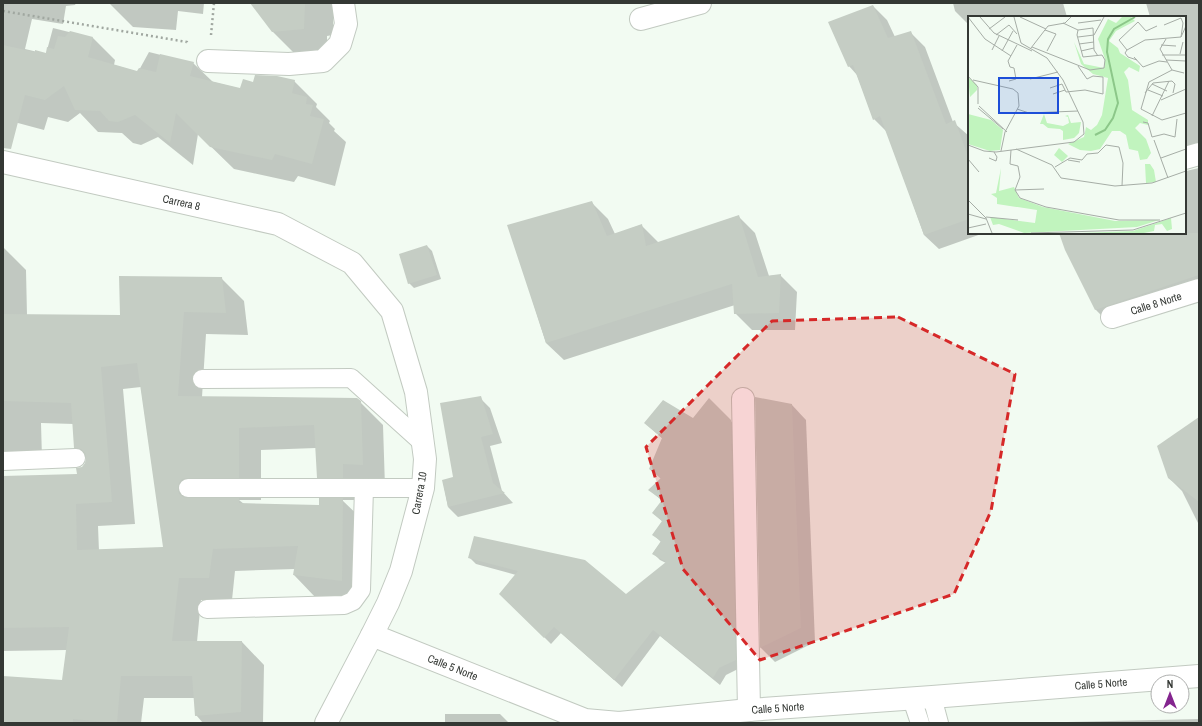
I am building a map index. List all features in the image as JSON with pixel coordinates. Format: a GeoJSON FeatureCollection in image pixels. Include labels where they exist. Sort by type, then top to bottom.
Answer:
{"type":"FeatureCollection","features":[{"type":"Feature","properties":{"kind":"street"},"geometry":{"type":"LineString","coordinates":[[208,61],[289,64],[323,60],[340,44],[346,24],[343,3]]}},
{"type":"Feature","properties":{"kind":"street"},"geometry":{"type":"LineString","coordinates":[[640,19],[700,3]]}},
{"type":"Feature","properties":{"kind":"street"},"geometry":{"type":"LineString","coordinates":[[1186,158],[1199,154]]}},
{"type":"Feature","properties":{"kind":"street","name":"Carrera 8"},"geometry":{"type":"LineString","coordinates":[[3,162],[278,224],[352,263]]}},
{"type":"Feature","properties":{"kind":"street","name":"Carrera 10"},"geometry":{"type":"LineString","coordinates":[[326,723],[388,603],[401,571],[423,488],[425,459],[416,392],[392,311],[352,263]]}},
{"type":"Feature","properties":{"kind":"street","name":"Calle 8 Norte"},"geometry":{"type":"LineString","coordinates":[[1112,317],[1199,290]]}},
{"type":"Feature","properties":{"kind":"street"},"geometry":{"type":"LineString","coordinates":[[744,399],[749,710]]}},
{"type":"Feature","properties":{"kind":"street","name":"Calle 5 Norte"},"geometry":{"type":"LineString","coordinates":[[372,635],[585,720],[619,722],[749,710],[1199,676]]}},
{"type":"Feature","properties":{"kind":"lane"},"geometry":{"type":"LineString","coordinates":[[202,379],[350,378],[423,443]]}},
{"type":"Feature","properties":{"kind":"lane"},"geometry":{"type":"LineString","coordinates":[[3,461],[76,458]]}},
{"type":"Feature","properties":{"kind":"lane"},"geometry":{"type":"LineString","coordinates":[[188,488],[423,488]]}},
{"type":"Feature","properties":{"kind":"lane"},"geometry":{"type":"LineString","coordinates":[[208,608],[344,605],[354,601],[361,590],[364,488]]}},
{"type":"Feature","properties":{"kind":"lane"},"geometry":{"type":"LineString","coordinates":[[920,723],[922,698]]}},
{"type":"Feature","properties":{"kind":"lane"},"geometry":{"type":"LineString","coordinates":[[922,698],[939,723]]}},
{"type":"Feature","properties":{"kind":"path"},"geometry":{"type":"LineString","coordinates":[[208,61],[214,3]]}},
{"type":"Feature","properties":{"kind":"path"},"geometry":{"type":"LineString","coordinates":[[3,11],[187,42],[208,61]]}},
{"type":"Feature","properties":{"kind":"highlighted area"},"geometry":{"type":"Polygon","coordinates":[[[898,317],[1015,374],[991,511],[954,594],[760,660],[683,569],[646,447],[772,321],[898,317]]]}},
{"type":"Feature","properties":{"kind":"building"},"geometry":{"type":"Polygon","coordinates":[[[250,3],[305,3],[304,29],[272,32],[250,3]]]}},
{"type":"Feature","properties":{"kind":"building"},"geometry":{"type":"Polygon","coordinates":[[[873,5],[888,38],[911,31],[946,124],[955,120],[968,156],[968,219],[924,235],[880,116],[873,120],[853,65],[848,67],[828,22],[873,5]]]}},
{"type":"Feature","properties":{"kind":"building"},"geometry":{"type":"Polygon","coordinates":[[[70,31],[93,37],[88,57],[137,71],[139,68],[156,72],[160,54],[194,62],[190,76],[240,88],[243,79],[253,82],[255,75],[277,76],[295,80],[292,93],[307,97],[306,104],[313,105],[310,116],[324,119],[312,164],[275,154],[272,160],[210,147],[176,113],[170,143],[135,115],[118,122],[109,121],[100,111],[75,110],[64,86],[45,100],[25,95],[11,149],[3,148],[3,45],[46,53],[47,47],[54,49],[58,36],[65,37],[70,31]]]}},
{"type":"Feature","properties":{"kind":"building"},"geometry":{"type":"Polygon","coordinates":[[[592,201],[607,236],[642,224],[646,246],[739,215],[758,277],[781,274],[779,313],[734,314],[732,284],[546,343],[507,225],[592,201]]]}},
{"type":"Feature","properties":{"kind":"building"},"geometry":{"type":"Polygon","coordinates":[[[1199,233],[1199,275],[1095,310],[1065,250],[1059,234],[1199,233]]]}},
{"type":"Feature","properties":{"kind":"building"},"geometry":{"type":"Polygon","coordinates":[[[427,245],[437,275],[408,284],[399,254],[427,245]]]}},
{"type":"Feature","properties":{"kind":"building"},"geometry":{"type":"Polygon","coordinates":[[[119,276],[222,277],[226,313],[184,312],[178,396],[357,398],[361,401],[363,465],[343,464],[343,478],[317,478],[314,425],[239,428],[239,478],[188,478],[182,479],[178,488],[179,494],[183,497],[239,498],[239,503],[319,505],[319,498],[343,498],[342,581],[293,575],[298,546],[213,549],[209,578],[179,578],[172,641],[242,641],[241,712],[195,716],[192,676],[121,676],[117,723],[73,719],[73,723],[3,723],[3,676],[62,680],[69,627],[3,628],[3,476],[77,474],[76,468],[82,467],[86,458],[85,453],[81,449],[74,448],[71,403],[3,401],[3,314],[120,315],[119,276]],[[137,363],[101,367],[112,502],[76,504],[77,550],[163,547],[137,363]]]}},
{"type":"Feature","properties":{"kind":"building"},"geometry":{"type":"Polygon","coordinates":[[[481,396],[493,434],[481,437],[493,483],[505,493],[448,507],[442,480],[453,477],[440,403],[481,396]]]}},
{"type":"Feature","properties":{"kind":"building"},"geometry":{"type":"Polygon","coordinates":[[[755,397],[792,404],[801,628],[760,648],[755,397]]]}},
{"type":"Feature","properties":{"kind":"building"},"geometry":{"type":"Polygon","coordinates":[[[709,398],[731,420],[736,660],[719,668],[713,678],[653,630],[614,680],[554,627],[544,638],[499,594],[518,571],[468,558],[474,536],[585,560],[626,594],[666,562],[652,554],[661,541],[652,535],[662,521],[652,513],[662,500],[648,490],[661,478],[649,469],[662,438],[644,423],[663,400],[693,418],[709,398]]]}},
{"type":"Feature","properties":{"kind":"building"},"geometry":{"type":"Polygon","coordinates":[[[1199,417],[1199,502],[1168,478],[1157,446],[1199,417]]]}}]}
